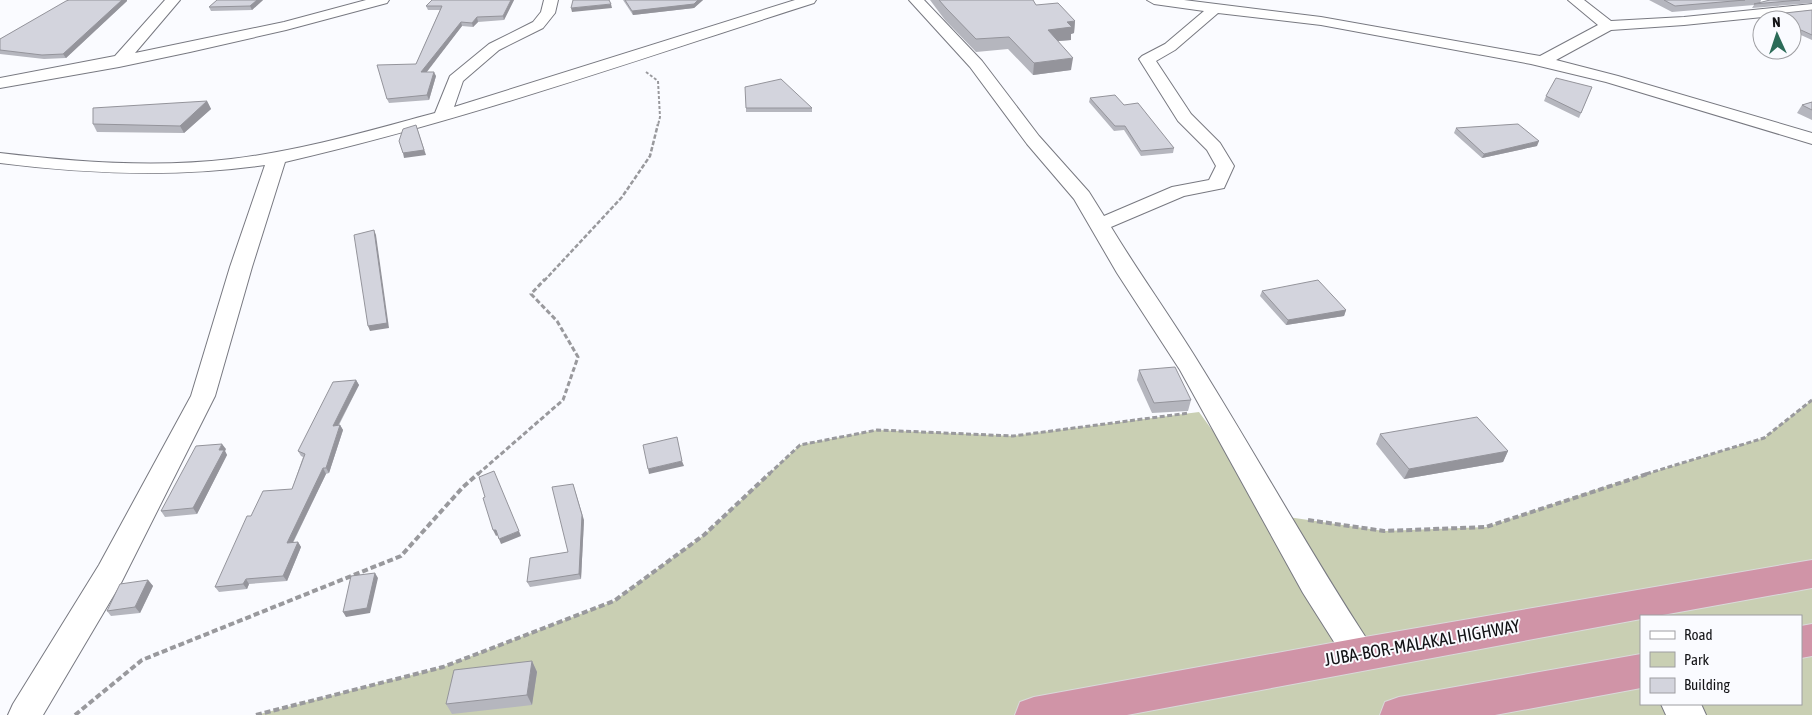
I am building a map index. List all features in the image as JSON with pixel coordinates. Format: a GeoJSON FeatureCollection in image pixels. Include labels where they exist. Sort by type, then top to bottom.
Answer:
{"type":"FeatureCollection","features":[{"type":"Feature","properties":{"kind":"highway","name":"JUBA-BOR-MALAKAL HIGHWAY"},"geometry":{"type":"LineString","coordinates":[[1034,715],[1359,654],[1812,574]]}},
{"type":"Feature","properties":{"kind":"highway"},"geometry":{"type":"LineString","coordinates":[[1399,715],[1640,671]]}},
{"type":"Feature","properties":{"kind":"street"},"geometry":{"type":"LineString","coordinates":[[119,62],[173,0]]}},
{"type":"Feature","properties":{"kind":"street"},"geometry":{"type":"LineString","coordinates":[[0,83],[119,62],[276,28],[382,0]]}},
{"type":"Feature","properties":{"kind":"street"},"geometry":{"type":"LineString","coordinates":[[442,116],[456,79],[494,47],[538,25],[548,14],[551,0]]}},
{"type":"Feature","properties":{"kind":"street"},"geometry":{"type":"LineString","coordinates":[[0,158],[67,166],[166,168],[230,164],[277,158],[348,142],[442,116],[808,0]]}},
{"type":"Feature","properties":{"kind":"street"},"geometry":{"type":"LineString","coordinates":[[916,0],[976,64],[1033,140],[1082,196],[1191,369],[1314,584],[1359,654]]}},
{"type":"Feature","properties":{"kind":"street"},"geometry":{"type":"LineString","coordinates":[[1154,0],[1321,21],[1542,61],[1608,26],[1654,25],[1812,7]]}},
{"type":"Feature","properties":{"kind":"street"},"geometry":{"type":"LineString","coordinates":[[1575,0],[1608,26]]}},
{"type":"Feature","properties":{"kind":"street"},"geometry":{"type":"LineString","coordinates":[[1798,0],[1812,7]]}},
{"type":"Feature","properties":{"kind":"street"},"geometry":{"type":"LineString","coordinates":[[1100,225],[1179,191],[1217,184],[1225,166],[1214,147],[1184,117],[1169,90],[1147,59],[1170,47],[1216,8],[1490,49],[1612,79],[1812,139]]}},
{"type":"Feature","properties":{"kind":"street"},"geometry":{"type":"LineString","coordinates":[[25,715],[110,574],[203,396],[241,267],[277,158]]}},
{"type":"Feature","properties":{"kind":"street"},"geometry":{"type":"LineString","coordinates":[[1679,705],[1688,715]]}},
{"type":"Feature","properties":{"kind":"path"},"geometry":{"type":"LineString","coordinates":[[75,715],[142,660],[401,556],[463,487],[562,400],[578,357],[557,321],[531,294],[622,198],[650,156],[660,116],[658,81],[627,58]]}},
{"type":"Feature","properties":{"kind":"path"},"geometry":{"type":"LineString","coordinates":[[1274,515],[1384,531],[1486,527],[1598,489],[1764,438],[1812,400]]}},
{"type":"Feature","properties":{"kind":"path"},"geometry":{"type":"LineString","coordinates":[[256,715],[443,667],[614,601],[704,535],[800,445],[877,430],[1013,436],[1199,412]]}},
{"type":"Feature","properties":{"kind":"green space"},"geometry":{"type":"Polygon","coordinates":[[[1812,400],[1812,715],[256,715],[443,667],[614,601],[704,535],[800,445],[877,430],[1013,436],[1199,412],[1274,515],[1384,531],[1486,527],[1598,489],[1764,438],[1812,400]]]}},
{"type":"Feature","properties":{"kind":"building"},"geometry":{"type":"Polygon","coordinates":[[[69,0],[122,0],[63,54],[42,55],[0,50],[0,39],[69,0]]]}},
{"type":"Feature","properties":{"kind":"building"},"geometry":{"type":"Polygon","coordinates":[[[217,0],[257,0],[250,6],[209,7],[217,0]]]}},
{"type":"Feature","properties":{"kind":"building"},"geometry":{"type":"Polygon","coordinates":[[[432,0],[511,0],[503,16],[477,17],[472,23],[461,22],[421,72],[434,72],[427,95],[387,99],[377,65],[416,64],[442,6],[426,6],[432,0]]]}},
{"type":"Feature","properties":{"kind":"building"},"geometry":{"type":"Polygon","coordinates":[[[573,0],[609,0],[611,4],[571,8],[573,0]]]}},
{"type":"Feature","properties":{"kind":"building"},"geometry":{"type":"Polygon","coordinates":[[[625,0],[698,0],[694,4],[632,11],[625,0]]]}},
{"type":"Feature","properties":{"kind":"building"},"geometry":{"type":"Polygon","coordinates":[[[939,0],[1033,0],[1036,5],[1058,3],[1075,21],[1067,22],[1072,27],[1048,30],[1073,58],[1034,63],[1009,37],[976,39],[939,0]]]}},
{"type":"Feature","properties":{"kind":"building"},"geometry":{"type":"Polygon","coordinates":[[[1664,0],[1745,0],[1675,6],[1664,0]]]}},
{"type":"Feature","properties":{"kind":"building"},"geometry":{"type":"Polygon","coordinates":[[[1770,0],[1800,0],[1754,4],[1770,0]]]}},
{"type":"Feature","properties":{"kind":"building"},"geometry":{"type":"Polygon","coordinates":[[[1812,10],[1812,35],[1802,30],[1802,11],[1812,10]]]}},
{"type":"Feature","properties":{"kind":"building"},"geometry":{"type":"Polygon","coordinates":[[[1556,78],[1592,87],[1581,113],[1546,96],[1556,78]]]}},
{"type":"Feature","properties":{"kind":"building"},"geometry":{"type":"Polygon","coordinates":[[[781,79],[812,108],[746,108],[745,87],[781,79]]]}},
{"type":"Feature","properties":{"kind":"building"},"geometry":{"type":"Polygon","coordinates":[[[1115,95],[1124,105],[1138,103],[1174,148],[1141,151],[1125,126],[1115,126],[1090,98],[1115,95]]]}},
{"type":"Feature","properties":{"kind":"building"},"geometry":{"type":"Polygon","coordinates":[[[207,101],[180,126],[93,124],[93,108],[207,101]]]}},
{"type":"Feature","properties":{"kind":"building"},"geometry":{"type":"Polygon","coordinates":[[[1812,102],[1812,110],[1802,105],[1812,102]]]}},
{"type":"Feature","properties":{"kind":"building"},"geometry":{"type":"Polygon","coordinates":[[[1518,124],[1539,141],[1484,154],[1456,128],[1518,124]]]}},
{"type":"Feature","properties":{"kind":"building"},"geometry":{"type":"Polygon","coordinates":[[[416,125],[424,150],[403,153],[399,141],[403,129],[416,125]]]}},
{"type":"Feature","properties":{"kind":"building"},"geometry":{"type":"Polygon","coordinates":[[[374,230],[387,323],[368,326],[354,235],[374,230]]]}},
{"type":"Feature","properties":{"kind":"building"},"geometry":{"type":"Polygon","coordinates":[[[1318,280],[1346,310],[1288,320],[1262,291],[1318,280]]]}},
{"type":"Feature","properties":{"kind":"building"},"geometry":{"type":"Polygon","coordinates":[[[1175,367],[1191,400],[1154,403],[1139,370],[1175,367]]]}},
{"type":"Feature","properties":{"kind":"building"},"geometry":{"type":"Polygon","coordinates":[[[356,380],[333,426],[340,425],[326,468],[323,468],[287,543],[298,542],[283,576],[246,579],[243,584],[215,587],[247,516],[251,516],[263,491],[292,489],[305,454],[298,451],[333,382],[356,380]]]}},
{"type":"Feature","properties":{"kind":"building"},"geometry":{"type":"Polygon","coordinates":[[[1477,417],[1508,451],[1409,469],[1380,434],[1477,417]]]}},
{"type":"Feature","properties":{"kind":"building"},"geometry":{"type":"Polygon","coordinates":[[[677,437],[682,461],[648,469],[643,445],[677,437]]]}},
{"type":"Feature","properties":{"kind":"building"},"geometry":{"type":"Polygon","coordinates":[[[222,444],[219,450],[224,450],[193,508],[161,511],[196,446],[222,444]]]}},
{"type":"Feature","properties":{"kind":"building"},"geometry":{"type":"Polygon","coordinates":[[[494,471],[519,531],[499,539],[496,530],[493,530],[479,477],[494,471]]]}},
{"type":"Feature","properties":{"kind":"building"},"geometry":{"type":"Polygon","coordinates":[[[573,484],[582,515],[579,574],[527,582],[530,558],[568,552],[552,487],[573,484]]]}},
{"type":"Feature","properties":{"kind":"building"},"geometry":{"type":"Polygon","coordinates":[[[375,573],[367,608],[343,612],[351,576],[375,573]]]}},
{"type":"Feature","properties":{"kind":"building"},"geometry":{"type":"Polygon","coordinates":[[[148,580],[135,607],[107,611],[120,584],[148,580]]]}},
{"type":"Feature","properties":{"kind":"building"},"geometry":{"type":"Polygon","coordinates":[[[532,661],[527,695],[446,704],[454,670],[532,661]]]}}]}
